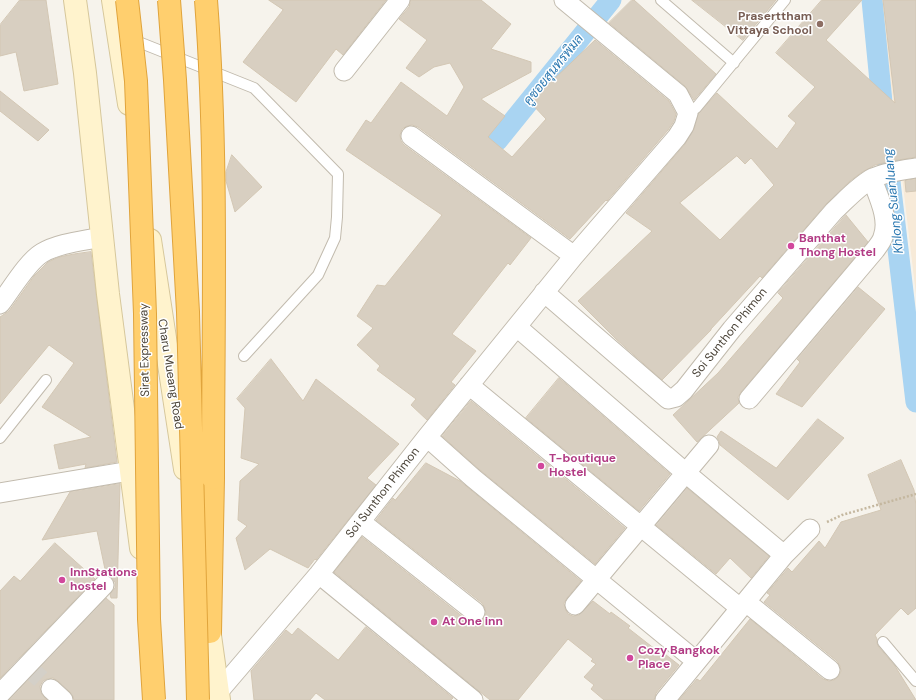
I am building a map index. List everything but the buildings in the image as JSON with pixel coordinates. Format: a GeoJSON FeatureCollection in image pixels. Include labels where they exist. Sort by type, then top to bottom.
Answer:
{"type":"FeatureCollection","features":[{"type":"Feature","properties":{"kind":"highway","name":"Sirat Expressway"},"geometry":{"type":"LineString","coordinates":[[127,0],[136,81],[145,314],[149,619],[154,700]]}},
{"type":"Feature","properties":{"kind":"highway"},"geometry":{"type":"LineString","coordinates":[[169,0],[176,80],[188,312],[198,700]]}},
{"type":"Feature","properties":{"kind":"highway"},"geometry":{"type":"LineString","coordinates":[[206,0],[210,54],[214,195],[213,478],[210,632]]}},
{"type":"Feature","properties":{"kind":"main road"},"geometry":{"type":"LineString","coordinates":[[75,0],[85,73],[102,237],[130,471],[163,700]]}},
{"type":"Feature","properties":{"kind":"main road","name":"Charu Mueang Road"},"geometry":{"type":"LineString","coordinates":[[113,0],[219,695]]}},
{"type":"Feature","properties":{"kind":"street"},"geometry":{"type":"LineString","coordinates":[[344,71],[400,0]]}},
{"type":"Feature","properties":{"kind":"street"},"geometry":{"type":"LineString","coordinates":[[568,3],[678,94],[688,113]]}},
{"type":"Feature","properties":{"kind":"street","name":"Soi Sunthon Phimon"},"geometry":{"type":"LineString","coordinates":[[219,695],[361,522],[427,437],[544,292],[677,137],[684,126],[688,113]]}},
{"type":"Feature","properties":{"kind":"street"},"geometry":{"type":"LineString","coordinates":[[411,136],[574,256]]}},
{"type":"Feature","properties":{"kind":"street","name":"Soi Sunthon Phimon"},"geometry":{"type":"LineString","coordinates":[[544,292],[668,399],[676,397],[684,390],[732,329],[834,211],[852,194],[878,176],[911,169]]}},
{"type":"Feature","properties":{"kind":"street"},"geometry":{"type":"LineString","coordinates":[[749,399],[875,250],[883,237],[885,226],[878,176]]}},
{"type":"Feature","properties":{"kind":"street"},"geometry":{"type":"LineString","coordinates":[[0,304],[31,262],[41,254],[55,247],[102,237]]}},
{"type":"Feature","properties":{"kind":"street"},"geometry":{"type":"LineString","coordinates":[[517,327],[687,474],[784,555]]}},
{"type":"Feature","properties":{"kind":"street"},"geometry":{"type":"LineString","coordinates":[[469,385],[640,526],[830,670]]}},
{"type":"Feature","properties":{"kind":"street"},"geometry":{"type":"LineString","coordinates":[[427,437],[473,478],[696,661]]}},
{"type":"Feature","properties":{"kind":"street"},"geometry":{"type":"LineString","coordinates":[[575,605],[640,526],[687,474],[709,445]]}},
{"type":"Feature","properties":{"kind":"street"},"geometry":{"type":"LineString","coordinates":[[0,493],[130,471]]}},
{"type":"Feature","properties":{"kind":"street"},"geometry":{"type":"LineString","coordinates":[[361,522],[475,612]]}},
{"type":"Feature","properties":{"kind":"street"},"geometry":{"type":"LineString","coordinates":[[665,700],[784,555],[810,529]]}},
{"type":"Feature","properties":{"kind":"street"},"geometry":{"type":"LineString","coordinates":[[319,574],[473,700]]}},
{"type":"Feature","properties":{"kind":"street"},"geometry":{"type":"LineString","coordinates":[[0,694],[104,585]]}},
{"type":"Feature","properties":{"kind":"lane"},"geometry":{"type":"LineString","coordinates":[[660,0],[734,63]]}},
{"type":"Feature","properties":{"kind":"lane"},"geometry":{"type":"LineString","coordinates":[[688,113],[696,108],[785,0]]}},
{"type":"Feature","properties":{"kind":"lane"},"geometry":{"type":"LineString","coordinates":[[118,34],[254,88],[338,174],[337,217],[334,238],[318,276],[244,356]]}},
{"type":"Feature","properties":{"kind":"lane"},"geometry":{"type":"LineString","coordinates":[[0,438],[46,380]]}},
{"type":"Feature","properties":{"kind":"lane"},"geometry":{"type":"LineString","coordinates":[[883,642],[916,681]]}},
{"type":"Feature","properties":{"kind":"path"},"geometry":{"type":"LineString","coordinates":[[810,529],[842,516],[916,494]]}},
{"type":"Feature","properties":{"kind":"shaded area"},"geometry":{"type":"Polygon","coordinates":[[[881,0],[916,0],[916,295],[881,0]]]}},
{"type":"Feature","properties":{"kind":"waterway","name":"คูซอยสุนทรพิมล"},"geometry":{"type":"LineString","coordinates":[[497,141],[611,0]]}},
{"type":"Feature","properties":{"kind":"waterway","name":"Khlong Suanluang"},"geometry":{"type":"LineString","coordinates":[[872,0],[889,173],[916,402]]}},
{"type":"Feature","properties":{"kind":"tunnel"},"geometry":{"type":"LineString","coordinates":[[27,666],[51,689]]}},
{"type":"Feature","properties":{"kind":"place","name":"Praserttham Vittaya School"},"geometry":{"type":"Point","coordinates":[820,24]}},
{"type":"Feature","properties":{"kind":"place","name":"Banthat Thong Hostel"},"geometry":{"type":"Point","coordinates":[791,246]}},
{"type":"Feature","properties":{"kind":"place","name":"T-boutique Hostel"},"geometry":{"type":"Point","coordinates":[541,466]}},
{"type":"Feature","properties":{"kind":"place","name":"InnStations hostel"},"geometry":{"type":"Point","coordinates":[62,580]}},
{"type":"Feature","properties":{"kind":"place","name":"At One inn"},"geometry":{"type":"Point","coordinates":[434,622]}},
{"type":"Feature","properties":{"kind":"place","name":"Cozy Bangkok Place"},"geometry":{"type":"Point","coordinates":[630,658]}}]}
